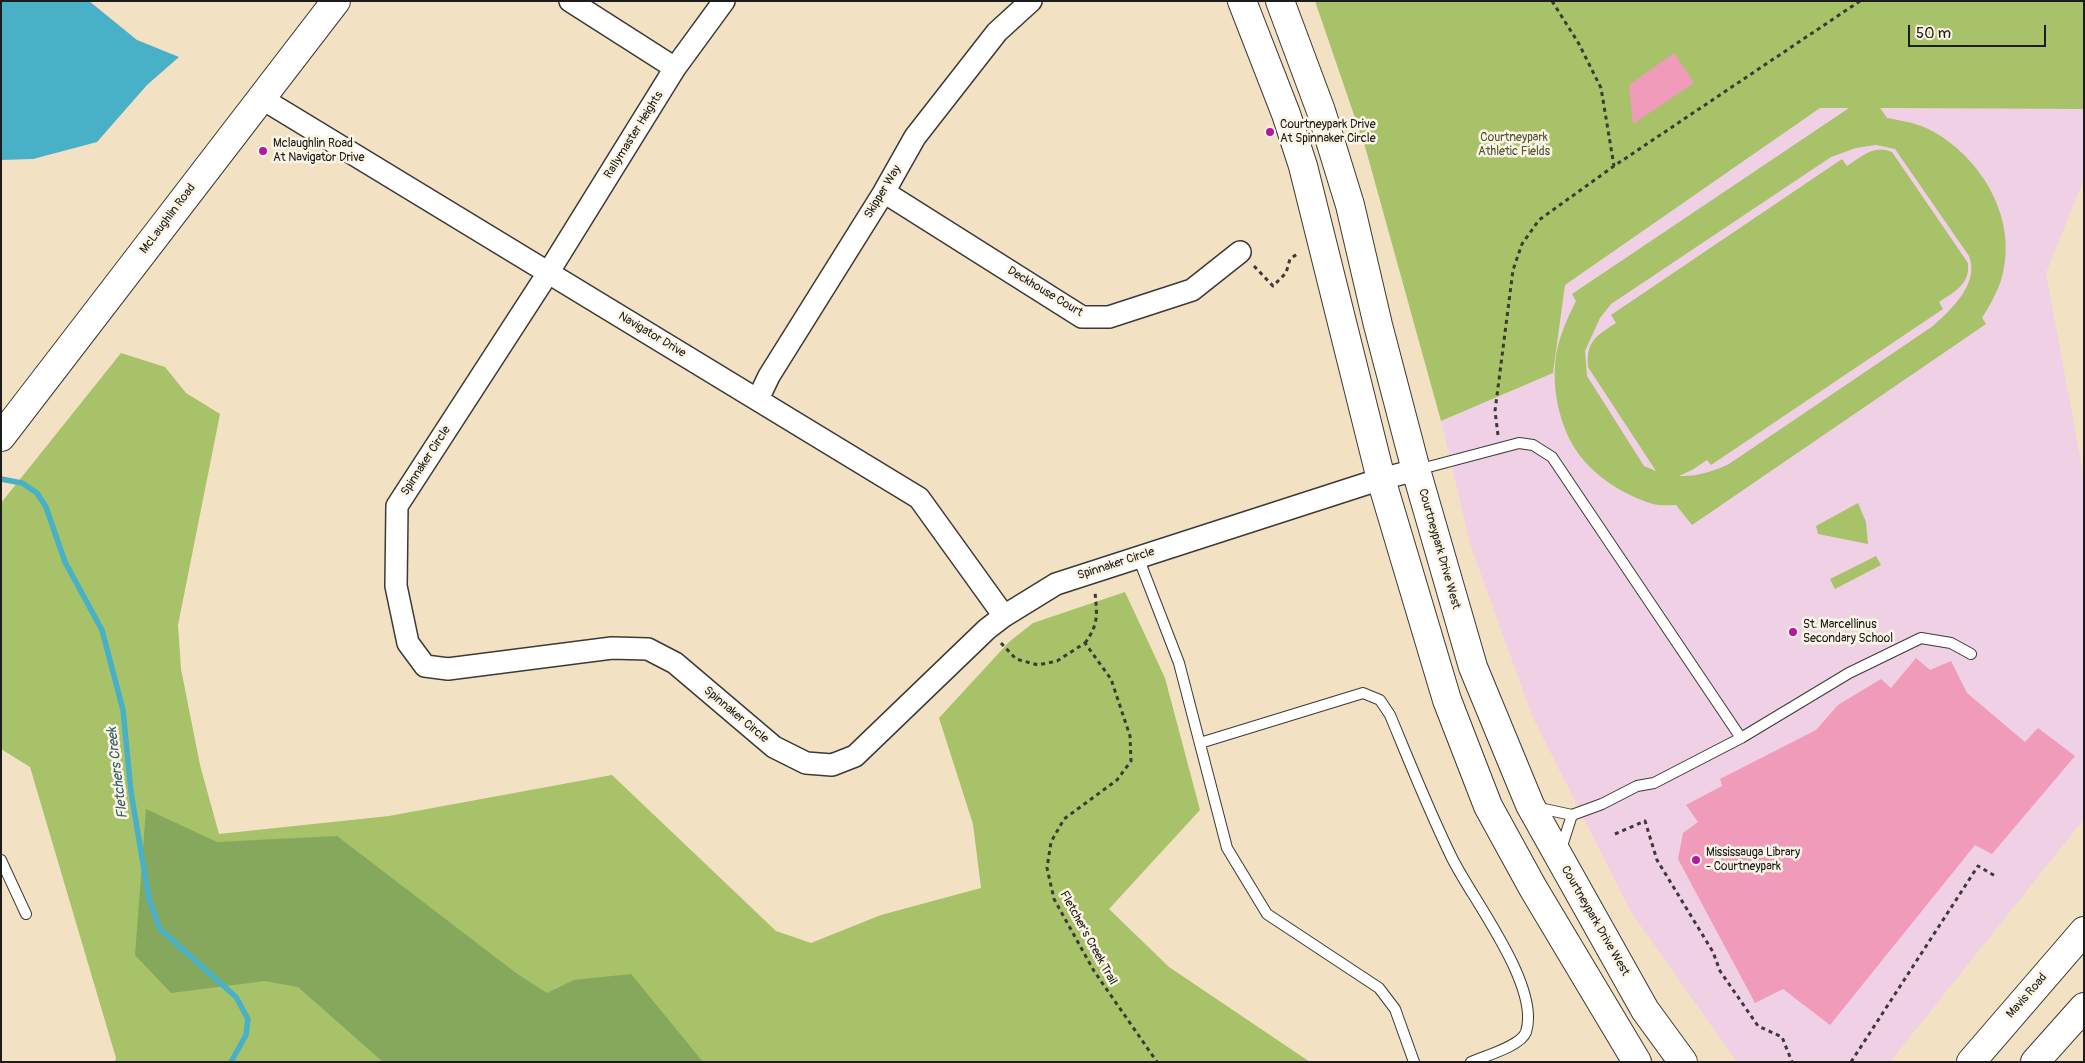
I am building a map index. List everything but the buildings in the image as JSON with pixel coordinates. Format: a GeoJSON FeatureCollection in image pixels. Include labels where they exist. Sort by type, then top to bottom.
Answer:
{"type":"FeatureCollection","features":[{"type":"Feature","properties":{"kind":"main road","name":"McLaughlin Road"},"geometry":{"type":"LineString","coordinates":[[2,436],[336,1]]}},
{"type":"Feature","properties":{"kind":"main road"},"geometry":{"type":"LineString","coordinates":[[1242,1],[1286,114],[1303,166],[1381,479],[1447,700],[1488,806],[1533,888],[1637,1062]]}},
{"type":"Feature","properties":{"kind":"main road","name":"Courtneypark Drive West"},"geometry":{"type":"LineString","coordinates":[[1280,1],[1321,111],[1350,205],[1378,325],[1416,470],[1473,667],[1530,805],[1646,1010],[1683,1062]]}},
{"type":"Feature","properties":{"kind":"main road","name":"Mavis Road"},"geometry":{"type":"LineString","coordinates":[[1971,1062],[2084,931]]}},
{"type":"Feature","properties":{"kind":"main road"},"geometry":{"type":"LineString","coordinates":[[2035,1062],[2080,1012]]}},
{"type":"Feature","properties":{"kind":"street"},"geometry":{"type":"LineString","coordinates":[[570,1],[675,68]]}},
{"type":"Feature","properties":{"kind":"street","name":"Rallymaster Heights"},"geometry":{"type":"LineString","coordinates":[[548,273],[675,68],[724,1]]}},
{"type":"Feature","properties":{"kind":"street","name":"Skipper Way"},"geometry":{"type":"LineString","coordinates":[[758,399],[769,376],[884,192],[921,129],[996,32],[1031,1]]}},
{"type":"Feature","properties":{"kind":"street","name":"Navigator Drive"},"geometry":{"type":"LineString","coordinates":[[261,98],[919,498],[1004,616]]}},
{"type":"Feature","properties":{"kind":"street","name":"Deckhouse Court"},"geometry":{"type":"LineString","coordinates":[[884,192],[1082,317],[1109,317],[1192,290],[1240,252]]}},
{"type":"Feature","properties":{"kind":"street","name":"Spinnaker Circle"},"geometry":{"type":"LineString","coordinates":[[548,273],[397,506],[396,586],[408,643],[425,666],[448,669],[612,648],[648,649],[674,662],[774,747],[806,763],[832,765],[856,756],[987,629],[1004,616],[1056,584],[1381,479],[1416,470]]}},
{"type":"Feature","properties":{"kind":"lane"},"geometry":{"type":"LineString","coordinates":[[1416,470],[1519,442],[1533,445],[1552,457],[1741,738]]}},
{"type":"Feature","properties":{"kind":"lane"},"geometry":{"type":"LineString","coordinates":[[1138,557],[1179,663],[1227,848],[1267,914],[1379,988],[1396,1009],[1414,1062]]}},
{"type":"Feature","properties":{"kind":"lane"},"geometry":{"type":"LineString","coordinates":[[1530,805],[1572,815],[1602,804],[1636,786],[1654,783],[1741,738],[1849,673],[1921,638],[1951,643],[1971,654]]}},
{"type":"Feature","properties":{"kind":"lane"},"geometry":{"type":"LineString","coordinates":[[1200,743],[1363,693],[1380,700],[1390,715],[1452,859],[1510,959],[1525,993],[1528,1016],[1526,1033],[1516,1043],[1471,1062]]}},
{"type":"Feature","properties":{"kind":"lane"},"geometry":{"type":"LineString","coordinates":[[1559,858],[1572,815]]}},
{"type":"Feature","properties":{"kind":"lane"},"geometry":{"type":"LineString","coordinates":[[1,860],[5,876],[26,914]]}},
{"type":"Feature","properties":{"kind":"path"},"geometry":{"type":"LineString","coordinates":[[1552,1],[1579,44],[1601,88],[1614,166]]}},
{"type":"Feature","properties":{"kind":"path"},"geometry":{"type":"LineString","coordinates":[[1500,448],[1494,411],[1513,270],[1522,244],[1539,220],[1614,166],[1860,1]]}},
{"type":"Feature","properties":{"kind":"path"},"geometry":{"type":"LineString","coordinates":[[1240,252],[1273,286],[1286,273],[1290,259],[1297,254]]}},
{"type":"Feature","properties":{"kind":"path"},"geometry":{"type":"LineString","coordinates":[[987,629],[1016,659],[1038,665],[1057,661],[1085,643],[1094,631],[1097,618],[1094,571]]}},
{"type":"Feature","properties":{"kind":"path","name":"Fletcher's Creek Trail"},"geometry":{"type":"LineString","coordinates":[[1085,643],[1111,680],[1130,736],[1131,761],[1117,780],[1064,819],[1051,842],[1047,868],[1054,899],[1094,971],[1157,1062]]}},
{"type":"Feature","properties":{"kind":"path"},"geometry":{"type":"LineString","coordinates":[[1615,834],[1645,821],[1657,860],[1713,952],[1720,971],[1758,1026],[1782,1037],[1792,1062]]}},
{"type":"Feature","properties":{"kind":"path"},"geometry":{"type":"LineString","coordinates":[[1851,1062],[1978,866],[1997,877]]}},
{"type":"Feature","properties":{"kind":"shaded area","name":"St. Marcellinus Secondary School"},"geometry":{"type":"Polygon","coordinates":[[[1820,108],[2084,109],[2084,179],[2046,273],[2084,478],[2084,819],[1890,1062],[1737,1062],[1631,912],[1533,718],[1471,547],[1441,421],[1553,373],[1565,285],[1820,108]]]}},
{"type":"Feature","properties":{"kind":"green space","name":"Courtneypark Athletic Fields"},"geometry":{"type":"Polygon","coordinates":[[[1315,1],[2084,1],[2084,109],[1880,108],[1887,118],[1923,126],[1952,144],[1968,158],[1992,194],[2000,213],[2005,234],[2006,256],[2002,277],[1994,298],[1982,318],[1986,324],[1692,525],[1676,505],[1653,504],[1642,500],[1619,489],[1598,475],[1581,457],[1569,438],[1558,408],[1555,376],[1559,341],[1576,301],[1572,294],[1849,108],[1820,108],[1565,285],[1553,373],[1441,421],[1366,150],[1315,1]],[[1876,145],[1856,148],[1831,157],[1611,304],[1600,318],[1585,351],[1587,376],[1644,466],[1656,471],[1588,367],[1589,351],[1594,340],[1616,323],[1611,315],[1842,159],[1847,166],[1874,150],[1879,149],[1892,152],[1968,263],[1968,271],[1964,282],[1939,302],[1943,309],[1711,465],[1707,460],[1679,476],[1705,473],[1729,464],[1933,326],[1955,304],[1962,295],[1971,276],[1969,256],[1895,149],[1876,145]]]}},
{"type":"Feature","properties":{"kind":"green space"},"geometry":{"type":"Polygon","coordinates":[[[121,353],[165,367],[186,393],[220,414],[178,625],[181,669],[200,765],[219,834],[389,816],[612,775],[776,931],[811,943],[881,915],[981,888],[973,824],[939,718],[1009,642],[1033,623],[1125,592],[1165,678],[1200,810],[1109,909],[1169,967],[1310,1062],[115,1062],[116,1058],[30,767],[1,749],[1,503],[121,353]]]}},
{"type":"Feature","properties":{"kind":"green space"},"geometry":{"type":"Polygon","coordinates":[[[1858,503],[1866,522],[1868,544],[1818,534],[1816,526],[1858,503]]]}},
{"type":"Feature","properties":{"kind":"green space"},"geometry":{"type":"Polygon","coordinates":[[[1876,556],[1881,565],[1835,589],[1830,579],[1876,556]]]}},
{"type":"Feature","properties":{"kind":"green space"},"geometry":{"type":"Polygon","coordinates":[[[146,809],[217,842],[337,836],[516,973],[547,993],[574,980],[631,974],[703,1062],[383,1062],[298,987],[265,981],[171,993],[135,955],[146,809]]]}},
{"type":"Feature","properties":{"kind":"water"},"geometry":{"type":"Polygon","coordinates":[[[1,1],[89,1],[137,40],[179,57],[147,85],[97,142],[33,159],[1,160],[1,1]]]}},
{"type":"Feature","properties":{"kind":"waterway","name":"Fletchers Creek"},"geometry":{"type":"LineString","coordinates":[[1,479],[22,483],[37,493],[46,507],[65,562],[102,630],[123,710],[131,792],[149,899],[160,929],[236,997],[248,1019],[246,1035],[231,1062]]}},
{"type":"Feature","properties":{"kind":"place","name":"Courtneypark Drive At Spinnaker Circle"},"geometry":{"type":"Point","coordinates":[1270,132]}},
{"type":"Feature","properties":{"kind":"place","name":"Mclaughlin Road At Navigator Drive"},"geometry":{"type":"Point","coordinates":[263,151]}},
{"type":"Feature","properties":{"kind":"place","name":"St. Marcellinus Secondary School"},"geometry":{"type":"Point","coordinates":[1793,632]}},
{"type":"Feature","properties":{"kind":"place","name":"Mississauga Library - Courtneypark"},"geometry":{"type":"Point","coordinates":[1696,860]}}]}
